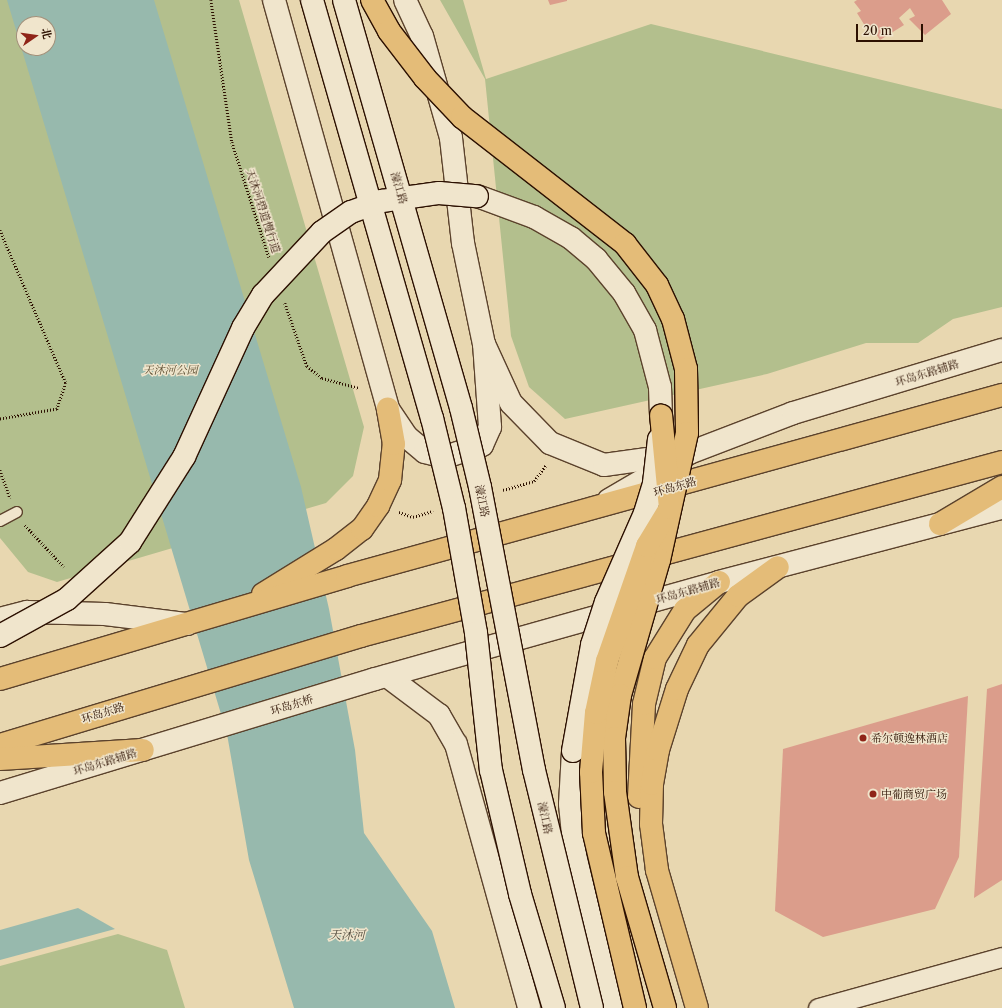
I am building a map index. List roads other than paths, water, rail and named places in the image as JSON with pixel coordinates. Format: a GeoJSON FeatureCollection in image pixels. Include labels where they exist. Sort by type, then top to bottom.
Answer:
{"type":"FeatureCollection","features":[{"type":"Feature","properties":{"kind":"main road"},"geometry":{"type":"LineString","coordinates":[[0,679],[238,609],[320,558],[362,529],[384,493],[390,480],[394,444],[388,409],[274,0]]}},
{"type":"Feature","properties":{"kind":"main road"},"geometry":{"type":"LineString","coordinates":[[312,0],[432,418],[454,508],[476,633],[491,770],[520,894],[554,1008]]}},
{"type":"Feature","properties":{"kind":"main road","name":"濠江路"},"geometry":{"type":"LineString","coordinates":[[344,0],[461,408],[480,488],[538,785],[592,1008]]}},
{"type":"Feature","properties":{"kind":"main road"},"geometry":{"type":"LineString","coordinates":[[372,0],[389,31],[425,78],[462,117],[625,244],[657,285],[673,319],[686,369],[687,432],[659,560],[620,695],[614,738],[615,792],[628,877],[664,1008]]}},
{"type":"Feature","properties":{"kind":"main road"},"geometry":{"type":"LineString","coordinates":[[388,409],[407,437],[425,452],[445,457],[482,445],[490,427],[484,344],[464,243],[451,138],[422,36],[405,0]]}},
{"type":"Feature","properties":{"kind":"main road"},"geometry":{"type":"LineString","coordinates":[[0,636],[68,599],[130,542],[184,457],[243,328],[263,295],[322,232],[351,212],[382,201],[439,193],[477,196],[534,217],[572,238],[596,259],[624,293],[645,330],[660,387],[661,415],[670,508],[647,546],[609,654],[596,714],[591,772],[594,833],[635,1008]]}},
{"type":"Feature","properties":{"kind":"main road"},"geometry":{"type":"LineString","coordinates":[[484,344],[511,404],[550,443],[604,465],[689,453]]}},
{"type":"Feature","properties":{"kind":"main road","name":"环岛东路辅路"},"geometry":{"type":"LineString","coordinates":[[590,511],[689,453],[793,413],[1002,350]]}},
{"type":"Feature","properties":{"kind":"main road","name":"环岛东路"},"geometry":{"type":"LineString","coordinates":[[238,609],[347,576],[590,511],[1002,395]]}},
{"type":"Feature","properties":{"kind":"main road"},"geometry":{"type":"LineString","coordinates":[[612,1008],[575,855],[570,804],[573,751],[592,645],[654,483],[661,415]]}},
{"type":"Feature","properties":{"kind":"main road","name":"环岛东路"},"geometry":{"type":"LineString","coordinates":[[0,745],[206,681],[361,636],[1002,462]]}},
{"type":"Feature","properties":{"kind":"main road"},"geometry":{"type":"LineString","coordinates":[[940,524],[1002,487]]}},
{"type":"Feature","properties":{"kind":"main road","name":"环岛东路辅路"},"geometry":{"type":"LineString","coordinates":[[381,678],[719,582],[1002,508]]}},
{"type":"Feature","properties":{"kind":"main road"},"geometry":{"type":"LineString","coordinates":[[697,1007],[657,870],[651,824],[656,756],[677,689],[698,645],[738,596],[778,567]]}},
{"type":"Feature","properties":{"kind":"main road"},"geometry":{"type":"LineString","coordinates":[[697,1007],[649,869],[639,812],[639,744],[644,704],[655,658],[685,610],[719,582]]}},
{"type":"Feature","properties":{"kind":"main road"},"geometry":{"type":"LineString","coordinates":[[0,619],[27,612],[105,614],[187,624]]}},
{"type":"Feature","properties":{"kind":"main road"},"geometry":{"type":"LineString","coordinates":[[381,678],[439,715],[456,744],[529,1008]]}},
{"type":"Feature","properties":{"kind":"main road","name":"环岛东桥"},"geometry":{"type":"LineString","coordinates":[[210,730],[381,678]]}},
{"type":"Feature","properties":{"kind":"main road","name":"环岛东路辅路"},"geometry":{"type":"LineString","coordinates":[[0,793],[210,730]]}},
{"type":"Feature","properties":{"kind":"main road"},"geometry":{"type":"LineString","coordinates":[[0,759],[142,750]]}},
{"type":"Feature","properties":{"kind":"street"},"geometry":{"type":"LineString","coordinates":[[818,1008],[1002,957]]}},
{"type":"Feature","properties":{"kind":"lane"},"geometry":{"type":"LineString","coordinates":[[0,521],[17,512]]}},
{"type":"Feature","properties":{"kind":"water","name":"天沐河"},"geometry":{"type":"Polygon","coordinates":[[[7,0],[154,0],[301,487],[329,609],[355,750],[364,833],[432,931],[455,1008],[294,1008],[249,860],[227,734],[24,56],[56,56],[56,16],[16,16],[16,30],[7,0]]]}},
{"type":"Feature","properties":{"kind":"water"},"geometry":{"type":"Polygon","coordinates":[[[78,908],[115,929],[0,960],[0,930],[78,908]]]}},
{"type":"Feature","properties":{"kind":"place","name":"希尔顿逸林酒店"},"geometry":{"type":"Point","coordinates":[863,738]}},
{"type":"Feature","properties":{"kind":"place","name":"中葡商贸广场"},"geometry":{"type":"Point","coordinates":[873,794]}},
{"type":"Feature","properties":{"kind":"park label","name":"天沐河公园"},"geometry":{"type":"Point","coordinates":[170,370]}}]}
